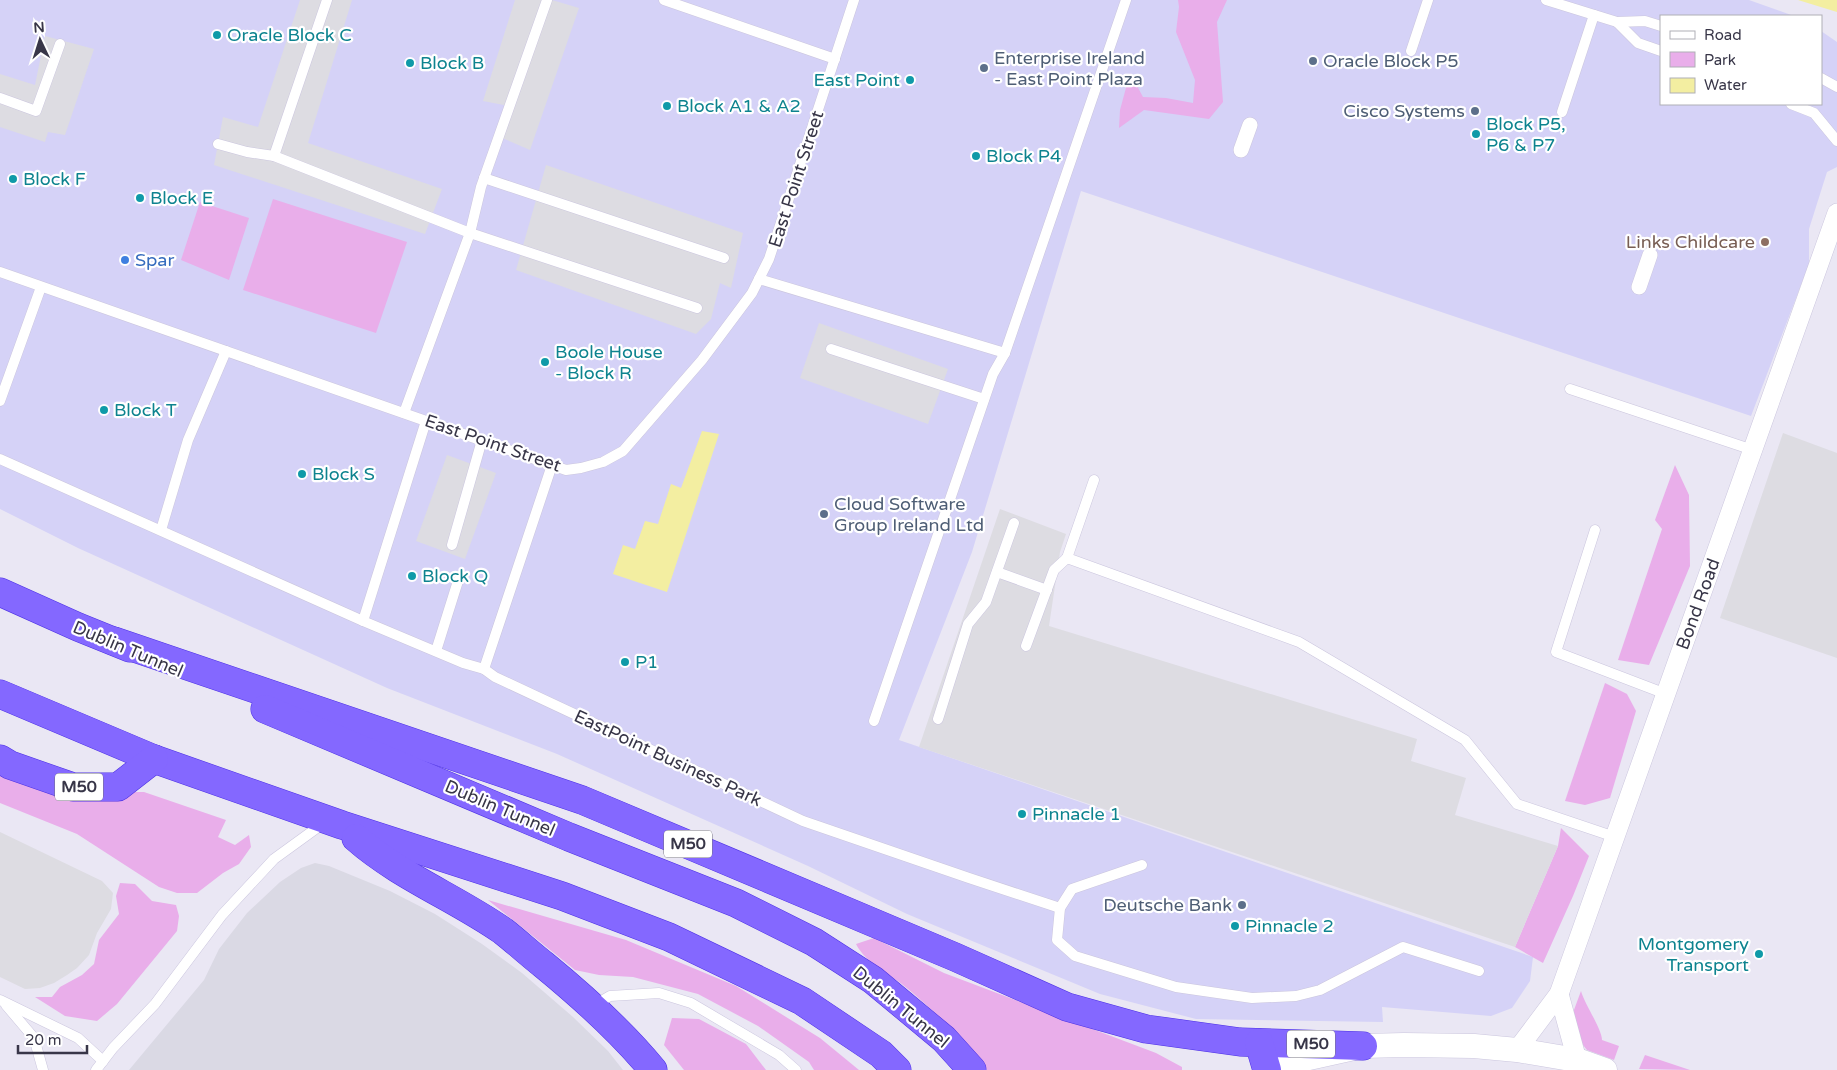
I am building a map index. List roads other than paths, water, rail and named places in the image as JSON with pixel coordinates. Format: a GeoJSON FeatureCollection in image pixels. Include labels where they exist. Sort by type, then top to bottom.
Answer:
{"type":"FeatureCollection","features":[{"type":"Feature","properties":{"kind":"highway","name":"Dublin Tunnel"},"geometry":{"type":"LineString","coordinates":[[0,592],[301,725],[569,837],[736,903],[814,942],[873,980],[944,1039],[972,1070]]}},
{"type":"Feature","properties":{"kind":"highway","name":"M50"},"geometry":{"type":"LineString","coordinates":[[114,641],[582,800],[955,957],[1068,1007],[1146,1029],[1240,1042],[1363,1046]]}},
{"type":"Feature","properties":{"kind":"highway"},"geometry":{"type":"LineString","coordinates":[[0,694],[154,759],[335,822],[562,896],[669,937],[802,1001],[881,1054],[897,1070]]}},
{"type":"Feature","properties":{"kind":"highway","name":"M50"},"geometry":{"type":"LineString","coordinates":[[0,759],[10,765],[73,787],[118,787],[154,759]]}},
{"type":"Feature","properties":{"kind":"highway"},"geometry":{"type":"LineString","coordinates":[[335,822],[366,847],[504,932],[591,1007],[632,1045],[654,1070]]}},
{"type":"Feature","properties":{"kind":"highway","name":"M50"},"geometry":{"type":"LineString","coordinates":[[1259,1043],[1268,1070]]}},
{"type":"Feature","properties":{"kind":"street"},"geometry":{"type":"LineString","coordinates":[[1241,150],[1250,125]]}},
{"type":"Feature","properties":{"kind":"street","name":"Bond Road"},"geometry":{"type":"LineString","coordinates":[[1517,1050],[1559,994],[1837,213]]}},
{"type":"Feature","properties":{"kind":"street"},"geometry":{"type":"LineString","coordinates":[[1639,287],[1650,255]]}},
{"type":"Feature","properties":{"kind":"street"},"geometry":{"type":"LineString","coordinates":[[1559,994],[1577,1060]]}},
{"type":"Feature","properties":{"kind":"street"},"geometry":{"type":"LineString","coordinates":[[1268,1070],[1282,1064],[1363,1046],[1474,1046],[1517,1050],[1577,1060],[1605,1070]]}},
{"type":"Feature","properties":{"kind":"lane"},"geometry":{"type":"LineString","coordinates":[[274,156],[326,0]]}},
{"type":"Feature","properties":{"kind":"lane"},"geometry":{"type":"LineString","coordinates":[[404,413],[470,233],[484,178],[547,0]]}},
{"type":"Feature","properties":{"kind":"lane"},"geometry":{"type":"LineString","coordinates":[[664,0],[835,59]]}},
{"type":"Feature","properties":{"kind":"lane","name":"East Point Street"},"geometry":{"type":"LineString","coordinates":[[0,272],[566,470],[603,462],[623,452],[702,360],[752,293],[769,259],[854,0]]}},
{"type":"Feature","properties":{"kind":"lane"},"geometry":{"type":"LineString","coordinates":[[874,722],[992,374],[1005,352],[1126,0]]}},
{"type":"Feature","properties":{"kind":"lane"},"geometry":{"type":"LineString","coordinates":[[1411,51],[1428,0]]}},
{"type":"Feature","properties":{"kind":"lane"},"geometry":{"type":"LineString","coordinates":[[1546,0],[1617,22],[1645,21],[1660,26]]}},
{"type":"Feature","properties":{"kind":"lane"},"geometry":{"type":"LineString","coordinates":[[1562,112],[1594,15]]}},
{"type":"Feature","properties":{"kind":"lane"},"geometry":{"type":"LineString","coordinates":[[1617,22],[1638,43],[1660,51]]}},
{"type":"Feature","properties":{"kind":"lane"},"geometry":{"type":"LineString","coordinates":[[0,98],[36,111],[60,44]]}},
{"type":"Feature","properties":{"kind":"lane"},"geometry":{"type":"LineString","coordinates":[[1822,79],[1837,87]]}},
{"type":"Feature","properties":{"kind":"lane"},"geometry":{"type":"LineString","coordinates":[[1794,105],[1814,113],[1837,141]]}},
{"type":"Feature","properties":{"kind":"lane"},"geometry":{"type":"LineString","coordinates":[[218,144],[247,152],[274,156],[470,233],[697,308]]}},
{"type":"Feature","properties":{"kind":"lane"},"geometry":{"type":"LineString","coordinates":[[484,178],[724,258]]}},
{"type":"Feature","properties":{"kind":"lane"},"geometry":{"type":"LineString","coordinates":[[759,279],[1005,352]]}},
{"type":"Feature","properties":{"kind":"lane"},"geometry":{"type":"LineString","coordinates":[[0,401],[44,288]]}},
{"type":"Feature","properties":{"kind":"lane"},"geometry":{"type":"LineString","coordinates":[[831,349],[984,399]]}},
{"type":"Feature","properties":{"kind":"lane"},"geometry":{"type":"LineString","coordinates":[[161,530],[188,440],[226,351]]}},
{"type":"Feature","properties":{"kind":"lane"},"geometry":{"type":"LineString","coordinates":[[1570,389],[1753,450]]}},
{"type":"Feature","properties":{"kind":"lane"},"geometry":{"type":"LineString","coordinates":[[363,621],[426,420]]}},
{"type":"Feature","properties":{"kind":"lane"},"geometry":{"type":"LineString","coordinates":[[452,545],[482,440]]}},
{"type":"Feature","properties":{"kind":"lane","name":"EastPoint Business Park"},"geometry":{"type":"LineString","coordinates":[[0,459],[363,621],[463,663],[484,669],[495,677],[803,821],[1060,908]]}},
{"type":"Feature","properties":{"kind":"lane"},"geometry":{"type":"LineString","coordinates":[[484,669],[552,465]]}},
{"type":"Feature","properties":{"kind":"lane"},"geometry":{"type":"LineString","coordinates":[[1026,646],[1054,570],[1067,558],[1094,480]]}},
{"type":"Feature","properties":{"kind":"lane"},"geometry":{"type":"LineString","coordinates":[[938,718],[968,624],[986,602],[1014,523]]}},
{"type":"Feature","properties":{"kind":"lane"},"geometry":{"type":"LineString","coordinates":[[1596,530],[1556,652],[1666,694]]}},
{"type":"Feature","properties":{"kind":"lane"},"geometry":{"type":"LineString","coordinates":[[1067,558],[1299,642],[1465,740],[1517,804],[1615,836]]}},
{"type":"Feature","properties":{"kind":"lane"},"geometry":{"type":"LineString","coordinates":[[997,572],[1047,590]]}},
{"type":"Feature","properties":{"kind":"lane"},"geometry":{"type":"LineString","coordinates":[[436,651],[458,581]]}},
{"type":"Feature","properties":{"kind":"lane"},"geometry":{"type":"LineString","coordinates":[[96,1070],[113,1048],[155,1004],[222,915],[274,859],[335,822]]}},
{"type":"Feature","properties":{"kind":"lane"},"geometry":{"type":"LineString","coordinates":[[1142,866],[1072,889],[1060,908],[1057,940],[1075,956],[1176,987],[1252,998],[1296,996],[1320,990],[1404,947],[1479,971]]}},
{"type":"Feature","properties":{"kind":"lane"},"geometry":{"type":"LineString","coordinates":[[591,1007],[610,996],[659,993],[691,1004],[779,1055],[796,1070]]}},
{"type":"Feature","properties":{"kind":"lane"},"geometry":{"type":"LineString","coordinates":[[2,1001],[78,1038],[103,1061]]}},
{"type":"Feature","properties":{"kind":"lane"},"geometry":{"type":"LineString","coordinates":[[2,1001],[34,1038],[44,1070]]}},
{"type":"Feature","properties":{"kind":"water"},"geometry":{"type":"Polygon","coordinates":[[[1798,0],[1837,0],[1837,12],[1798,0]]]}},
{"type":"Feature","properties":{"kind":"water"},"geometry":{"type":"Polygon","coordinates":[[[702,431],[719,434],[667,592],[613,574],[623,545],[635,549],[645,521],[658,524],[671,484],[681,488],[702,431]]]}},
{"type":"Feature","properties":{"kind":"place","name":"Oracle Block C"},"geometry":{"type":"Point","coordinates":[217,35]}},
{"type":"Feature","properties":{"kind":"place","name":"Oracle Block P5"},"geometry":{"type":"Point","coordinates":[1313,61]}},
{"type":"Feature","properties":{"kind":"place","name":"Block B"},"geometry":{"type":"Point","coordinates":[410,63]}},
{"type":"Feature","properties":{"kind":"place","name":"Enterprise Ireland - East Point Plaza"},"geometry":{"type":"Point","coordinates":[984,68]}},
{"type":"Feature","properties":{"kind":"place","name":"East Point"},"geometry":{"type":"Point","coordinates":[910,80]}},
{"type":"Feature","properties":{"kind":"place","name":"Block A1 & A2"},"geometry":{"type":"Point","coordinates":[667,106]}},
{"type":"Feature","properties":{"kind":"place","name":"Cisco Systems"},"geometry":{"type":"Point","coordinates":[1475,111]}},
{"type":"Feature","properties":{"kind":"place","name":"Block P5, P6 & P7"},"geometry":{"type":"Point","coordinates":[1476,134]}},
{"type":"Feature","properties":{"kind":"place","name":"Block P4"},"geometry":{"type":"Point","coordinates":[976,156]}},
{"type":"Feature","properties":{"kind":"place","name":"Block F"},"geometry":{"type":"Point","coordinates":[13,179]}},
{"type":"Feature","properties":{"kind":"place","name":"Block E"},"geometry":{"type":"Point","coordinates":[140,198]}},
{"type":"Feature","properties":{"kind":"place","name":"Links Childcare"},"geometry":{"type":"Point","coordinates":[1765,242]}},
{"type":"Feature","properties":{"kind":"place","name":"Spar"},"geometry":{"type":"Point","coordinates":[125,260]}},
{"type":"Feature","properties":{"kind":"place","name":"Boole House - Block R"},"geometry":{"type":"Point","coordinates":[545,362]}},
{"type":"Feature","properties":{"kind":"place","name":"Block T"},"geometry":{"type":"Point","coordinates":[104,410]}},
{"type":"Feature","properties":{"kind":"place","name":"Block S"},"geometry":{"type":"Point","coordinates":[302,474]}},
{"type":"Feature","properties":{"kind":"place","name":"Cloud Software Group Ireland Ltd"},"geometry":{"type":"Point","coordinates":[824,514]}},
{"type":"Feature","properties":{"kind":"place","name":"Block Q"},"geometry":{"type":"Point","coordinates":[412,576]}},
{"type":"Feature","properties":{"kind":"place","name":"P1"},"geometry":{"type":"Point","coordinates":[625,662]}},
{"type":"Feature","properties":{"kind":"place","name":"Pinnacle 1"},"geometry":{"type":"Point","coordinates":[1022,814]}},
{"type":"Feature","properties":{"kind":"place","name":"Deutsche Bank"},"geometry":{"type":"Point","coordinates":[1242,905]}},
{"type":"Feature","properties":{"kind":"place","name":"Pinnacle 2"},"geometry":{"type":"Point","coordinates":[1235,926]}},
{"type":"Feature","properties":{"kind":"place","name":"Montgomery Transport"},"geometry":{"type":"Point","coordinates":[1759,954]}}]}
